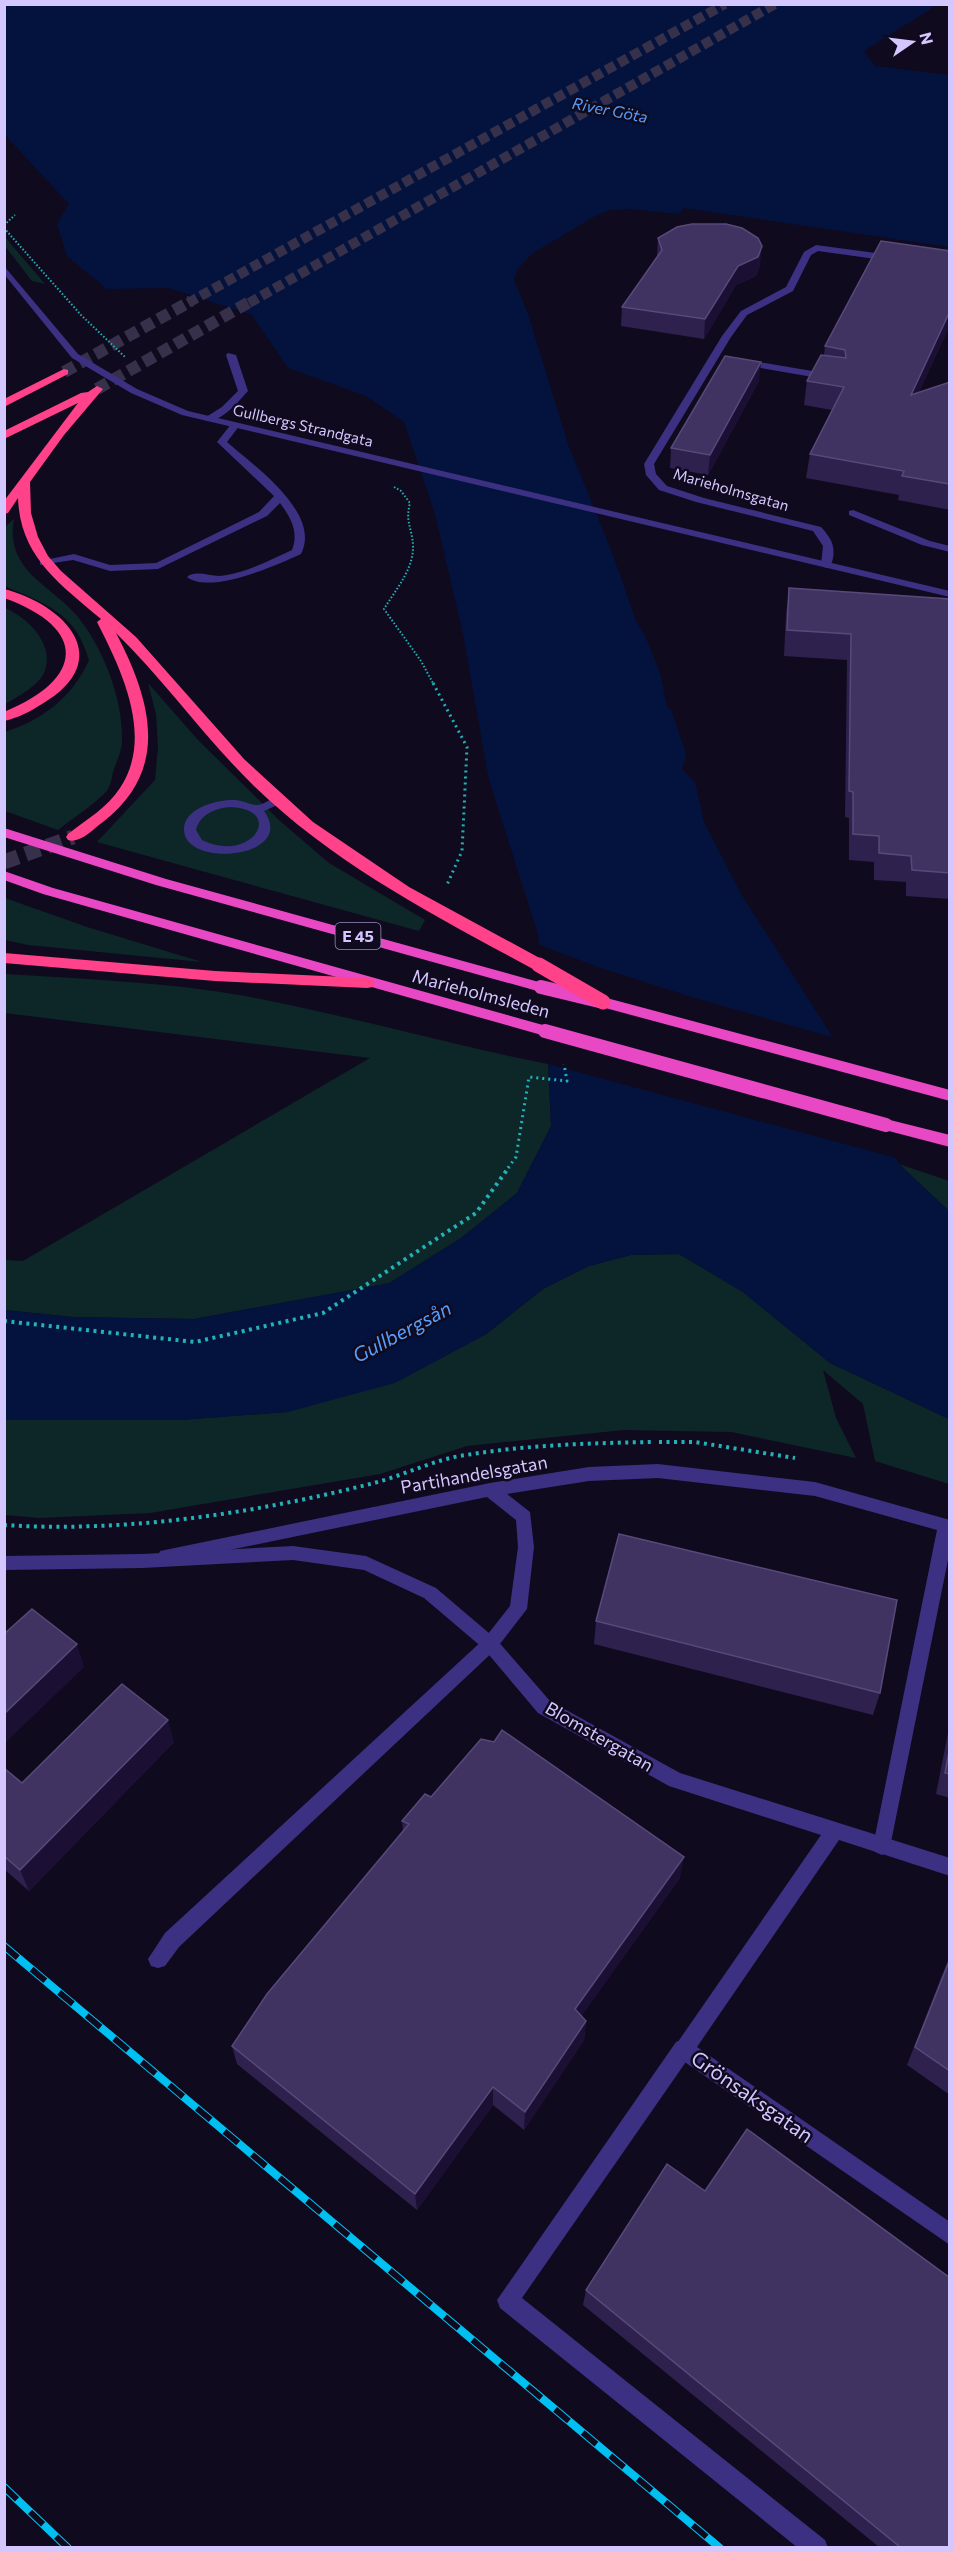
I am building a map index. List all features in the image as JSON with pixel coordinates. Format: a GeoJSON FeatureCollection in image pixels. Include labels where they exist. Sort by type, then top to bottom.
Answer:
{"type":"FeatureCollection","features":[{"type":"Feature","properties":{"kind":"highway"},"geometry":{"type":"LineString","coordinates":[[4,404],[64,372]]}},
{"type":"Feature","properties":{"kind":"highway"},"geometry":{"type":"LineString","coordinates":[[4,436],[97,389],[59,432],[4,510]]}},
{"type":"Feature","properties":{"kind":"highway"},"geometry":{"type":"LineString","coordinates":[[24,483],[30,536],[44,562],[129,638],[243,766],[278,800],[316,832],[367,869],[456,922],[539,965],[603,1002]]}},
{"type":"Feature","properties":{"kind":"highway"},"geometry":{"type":"LineString","coordinates":[[4,593],[33,604],[59,621],[72,645],[73,667],[60,686],[30,707],[4,717]]}},
{"type":"Feature","properties":{"kind":"highway"},"geometry":{"type":"LineString","coordinates":[[73,837],[111,808],[128,787],[140,764],[139,710],[116,644],[95,606]]}},
{"type":"Feature","properties":{"kind":"highway","name":"Marieholmsleden"},"geometry":{"type":"LineString","coordinates":[[4,832],[141,876],[541,987],[950,1096]]}},
{"type":"Feature","properties":{"kind":"highway","name":"Marieholmsleden"},"geometry":{"type":"LineString","coordinates":[[4,875],[48,891],[367,983],[950,1142]]}},
{"type":"Feature","properties":{"kind":"highway"},"geometry":{"type":"LineString","coordinates":[[4,958],[215,976],[367,983]]}},
{"type":"Feature","properties":{"kind":"street","name":"Marieholmsgatan"},"geometry":{"type":"LineString","coordinates":[[826,566],[831,552],[829,542],[817,529],[663,488],[651,475],[649,464],[727,336],[744,313],[789,289],[807,254],[816,248],[883,257]]}},
{"type":"Feature","properties":{"kind":"street","name":"Gullbergs Strandgata"},"geometry":{"type":"LineString","coordinates":[[4,268],[63,343],[92,369],[175,409],[826,566]]}},
{"type":"Feature","properties":{"kind":"street"},"geometry":{"type":"LineString","coordinates":[[4,290],[19,287]]}},
{"type":"Feature","properties":{"kind":"street"},"geometry":{"type":"LineString","coordinates":[[209,419],[225,410],[243,391],[231,355]]}},
{"type":"Feature","properties":{"kind":"street"},"geometry":{"type":"LineString","coordinates":[[714,357],[838,378]]}},
{"type":"Feature","properties":{"kind":"street"},"geometry":{"type":"LineString","coordinates":[[192,577],[221,579],[266,566],[297,552],[302,538],[295,515],[222,442],[235,425]]}},
{"type":"Feature","properties":{"kind":"street"},"geometry":{"type":"LineString","coordinates":[[44,562],[74,557],[110,568],[158,566],[263,514],[279,497]]}},
{"type":"Feature","properties":{"kind":"street"},"geometry":{"type":"LineString","coordinates":[[853,513],[926,543],[950,549]]}},
{"type":"Feature","properties":{"kind":"street"},"geometry":{"type":"LineString","coordinates":[[826,566],[950,594]]}},
{"type":"Feature","properties":{"kind":"street"},"geometry":{"type":"LineString","coordinates":[[257,810],[265,816],[267,824],[265,833],[249,846],[236,850],[210,849],[199,844],[192,837],[190,829],[192,821],[209,807],[235,803],[257,810],[278,800]]}},
{"type":"Feature","properties":{"kind":"street","name":"Partihandelsgatan"},"geometry":{"type":"LineString","coordinates":[[4,1563],[142,1561],[321,1522],[490,1490],[589,1474],[658,1471],[815,1489],[948,1526]]}},
{"type":"Feature","properties":{"kind":"street"},"geometry":{"type":"LineString","coordinates":[[158,1959],[172,1940],[490,1644],[518,1610],[526,1547],[524,1517],[490,1490]]}},
{"type":"Feature","properties":{"kind":"street"},"geometry":{"type":"LineString","coordinates":[[882,1846],[948,1526]]}},
{"type":"Feature","properties":{"kind":"street","name":"Blomstergatan"},"geometry":{"type":"LineString","coordinates":[[142,1561],[293,1553],[366,1563],[430,1593],[490,1644],[544,1707],[675,1780],[950,1867]]}},
{"type":"Feature","properties":{"kind":"street","name":"Grönsaksgatan"},"geometry":{"type":"LineString","coordinates":[[835,1830],[683,2049],[950,2235]]}},
{"type":"Feature","properties":{"kind":"street"},"geometry":{"type":"LineString","coordinates":[[683,2049],[508,2300],[817,2547]]}},
{"type":"Feature","properties":{"kind":"path"},"geometry":{"type":"LineString","coordinates":[[15,214],[4,227],[81,315],[129,361]]}},
{"type":"Feature","properties":{"kind":"green space"},"geometry":{"type":"Polygon","coordinates":[[[4,236],[45,284],[32,281],[5,246],[4,236]]]}},
{"type":"Feature","properties":{"kind":"green space"},"geometry":{"type":"Polygon","coordinates":[[[14,519],[13,537],[16,552],[32,576],[67,606],[87,630],[104,660],[119,709],[122,745],[109,787],[105,793],[58,830],[5,811],[5,732],[44,714],[55,705],[74,685],[89,660],[76,631],[58,612],[5,586],[5,527],[14,519]]]}},
{"type":"Feature","properties":{"kind":"green space"},"geometry":{"type":"Polygon","coordinates":[[[5,608],[22,618],[38,634],[46,652],[47,663],[44,673],[37,682],[5,704],[5,608]]]}},
{"type":"Feature","properties":{"kind":"green space"},"geometry":{"type":"Polygon","coordinates":[[[148,683],[198,740],[280,821],[329,863],[425,920],[419,931],[97,842],[155,780],[158,747],[156,714],[148,683]]]}},
{"type":"Feature","properties":{"kind":"green space"},"geometry":{"type":"Polygon","coordinates":[[[5,898],[87,927],[202,962],[28,945],[5,940],[5,898]]]}},
{"type":"Feature","properties":{"kind":"green space"},"geometry":{"type":"Polygon","coordinates":[[[4,974],[95,979],[215,991],[321,1012],[548,1064],[551,1126],[517,1193],[461,1238],[390,1283],[194,1319],[72,1317],[5,1310],[5,1260],[23,1261],[370,1058],[5,1013],[4,974]]]}},
{"type":"Feature","properties":{"kind":"green space"},"geometry":{"type":"Polygon","coordinates":[[[899,1164],[949,1181],[949,1211],[899,1164]]]}},
{"type":"Feature","properties":{"kind":"green space"},"geometry":{"type":"Polygon","coordinates":[[[679,1254],[743,1292],[830,1363],[949,1419],[949,1484],[875,1461],[863,1404],[823,1370],[836,1418],[856,1458],[731,1432],[624,1430],[467,1446],[380,1474],[150,1513],[39,1518],[5,1515],[4,1420],[180,1420],[288,1412],[485,1335],[543,1289],[589,1266],[631,1255],[679,1254]]]}},
{"type":"Feature","properties":{"kind":"water"},"geometry":{"type":"Polygon","coordinates":[[[5,5],[937,5],[864,51],[875,66],[949,75],[949,247],[684,208],[678,214],[630,209],[611,210],[597,215],[533,253],[517,270],[514,280],[528,314],[568,444],[613,555],[636,621],[646,638],[660,673],[667,706],[672,712],[686,754],[682,769],[695,782],[704,822],[741,894],[830,1033],[899,1164],[949,1211],[949,1419],[830,1363],[743,1292],[679,1254],[631,1255],[589,1266],[543,1289],[485,1335],[395,1383],[288,1412],[180,1420],[5,1420],[4,1310],[72,1317],[194,1319],[389,1283],[461,1238],[517,1193],[551,1126],[546,1009],[538,934],[489,780],[463,634],[435,514],[404,422],[366,396],[288,368],[252,315],[169,288],[107,289],[67,256],[57,224],[69,204],[5,135],[5,5]]]}},
{"type":"Feature","properties":{"kind":"pier"},"geometry":{"type":"Polygon","coordinates":[[[537,944],[598,967],[685,995],[835,1038],[900,1159],[548,1064],[537,944]]]}},
{"type":"Feature","properties":{"kind":"building"},"geometry":{"type":"Polygon","coordinates":[[[692,224],[726,224],[742,228],[758,238],[762,246],[758,257],[738,266],[705,319],[622,307],[662,250],[658,238],[677,227],[692,224]]]}},
{"type":"Feature","properties":{"kind":"building"},"geometry":{"type":"Polygon","coordinates":[[[881,241],[950,251],[950,311],[911,395],[950,382],[950,484],[902,476],[904,471],[810,454],[844,387],[807,381],[821,355],[846,358],[845,350],[825,346],[881,241]]]}},
{"type":"Feature","properties":{"kind":"building"},"geometry":{"type":"Polygon","coordinates":[[[725,356],[761,362],[710,455],[671,448],[725,356]]]}},
{"type":"Feature","properties":{"kind":"building"},"geometry":{"type":"Polygon","coordinates":[[[789,588],[950,599],[950,873],[912,870],[911,856],[879,853],[879,836],[853,834],[853,792],[849,791],[851,634],[787,630],[789,588]]]}},
{"type":"Feature","properties":{"kind":"building"},"geometry":{"type":"Polygon","coordinates":[[[619,1534],[897,1600],[880,1693],[596,1621],[619,1534]]]}},
{"type":"Feature","properties":{"kind":"building"},"geometry":{"type":"Polygon","coordinates":[[[32,1609],[77,1644],[4,1714],[4,1634],[32,1609]]]}},
{"type":"Feature","properties":{"kind":"building"},"geometry":{"type":"Polygon","coordinates":[[[122,1684],[168,1720],[20,1870],[4,1856],[4,1768],[22,1783],[122,1684]]]}},
{"type":"Feature","properties":{"kind":"building"},"geometry":{"type":"Polygon","coordinates":[[[502,1730],[684,1857],[575,2009],[586,2021],[525,2112],[493,2087],[415,2194],[232,2046],[267,1994],[409,1824],[402,1821],[425,1794],[431,1797],[481,1739],[494,1742],[502,1730]]]}},
{"type":"Feature","properties":{"kind":"building"},"geometry":{"type":"Polygon","coordinates":[[[950,1746],[950,1774],[945,1773],[950,1746]]]}},
{"type":"Feature","properties":{"kind":"building"},"geometry":{"type":"Polygon","coordinates":[[[950,1959],[950,2071],[915,2047],[950,1959]]]}},
{"type":"Feature","properties":{"kind":"building"},"geometry":{"type":"Polygon","coordinates":[[[747,2129],[950,2278],[950,2547],[900,2547],[586,2290],[667,2164],[705,2191],[747,2129]]]}},
{"type":"Feature","properties":{"kind":"tunnel"},"geometry":{"type":"LineString","coordinates":[[188,303],[725,4]]}},
{"type":"Feature","properties":{"kind":"tunnel"},"geometry":{"type":"LineString","coordinates":[[249,303],[775,4]]}},
{"type":"Feature","properties":{"kind":"tunnel"},"geometry":{"type":"LineString","coordinates":[[64,372],[191,301]]}},
{"type":"Feature","properties":{"kind":"tunnel"},"geometry":{"type":"LineString","coordinates":[[97,389],[251,301]]}},
{"type":"Feature","properties":{"kind":"tunnel"},"geometry":{"type":"LineString","coordinates":[[4,862],[73,837]]}},
{"type":"Feature","properties":{"kind":"railway"},"geometry":{"type":"LineString","coordinates":[[4,1946],[720,2548]]}},
{"type":"Feature","properties":{"kind":"railway"},"geometry":{"type":"LineString","coordinates":[[4,2487],[68,2548]]}},
{"type":"Feature","properties":{"kind":"water label","name":"River Göta"},"geometry":{"type":"Point","coordinates":[610,110]}},
{"type":"Feature","properties":{"kind":"water label","name":"Gullbergsån"},"geometry":{"type":"Point","coordinates":[402,1332]}}]}
